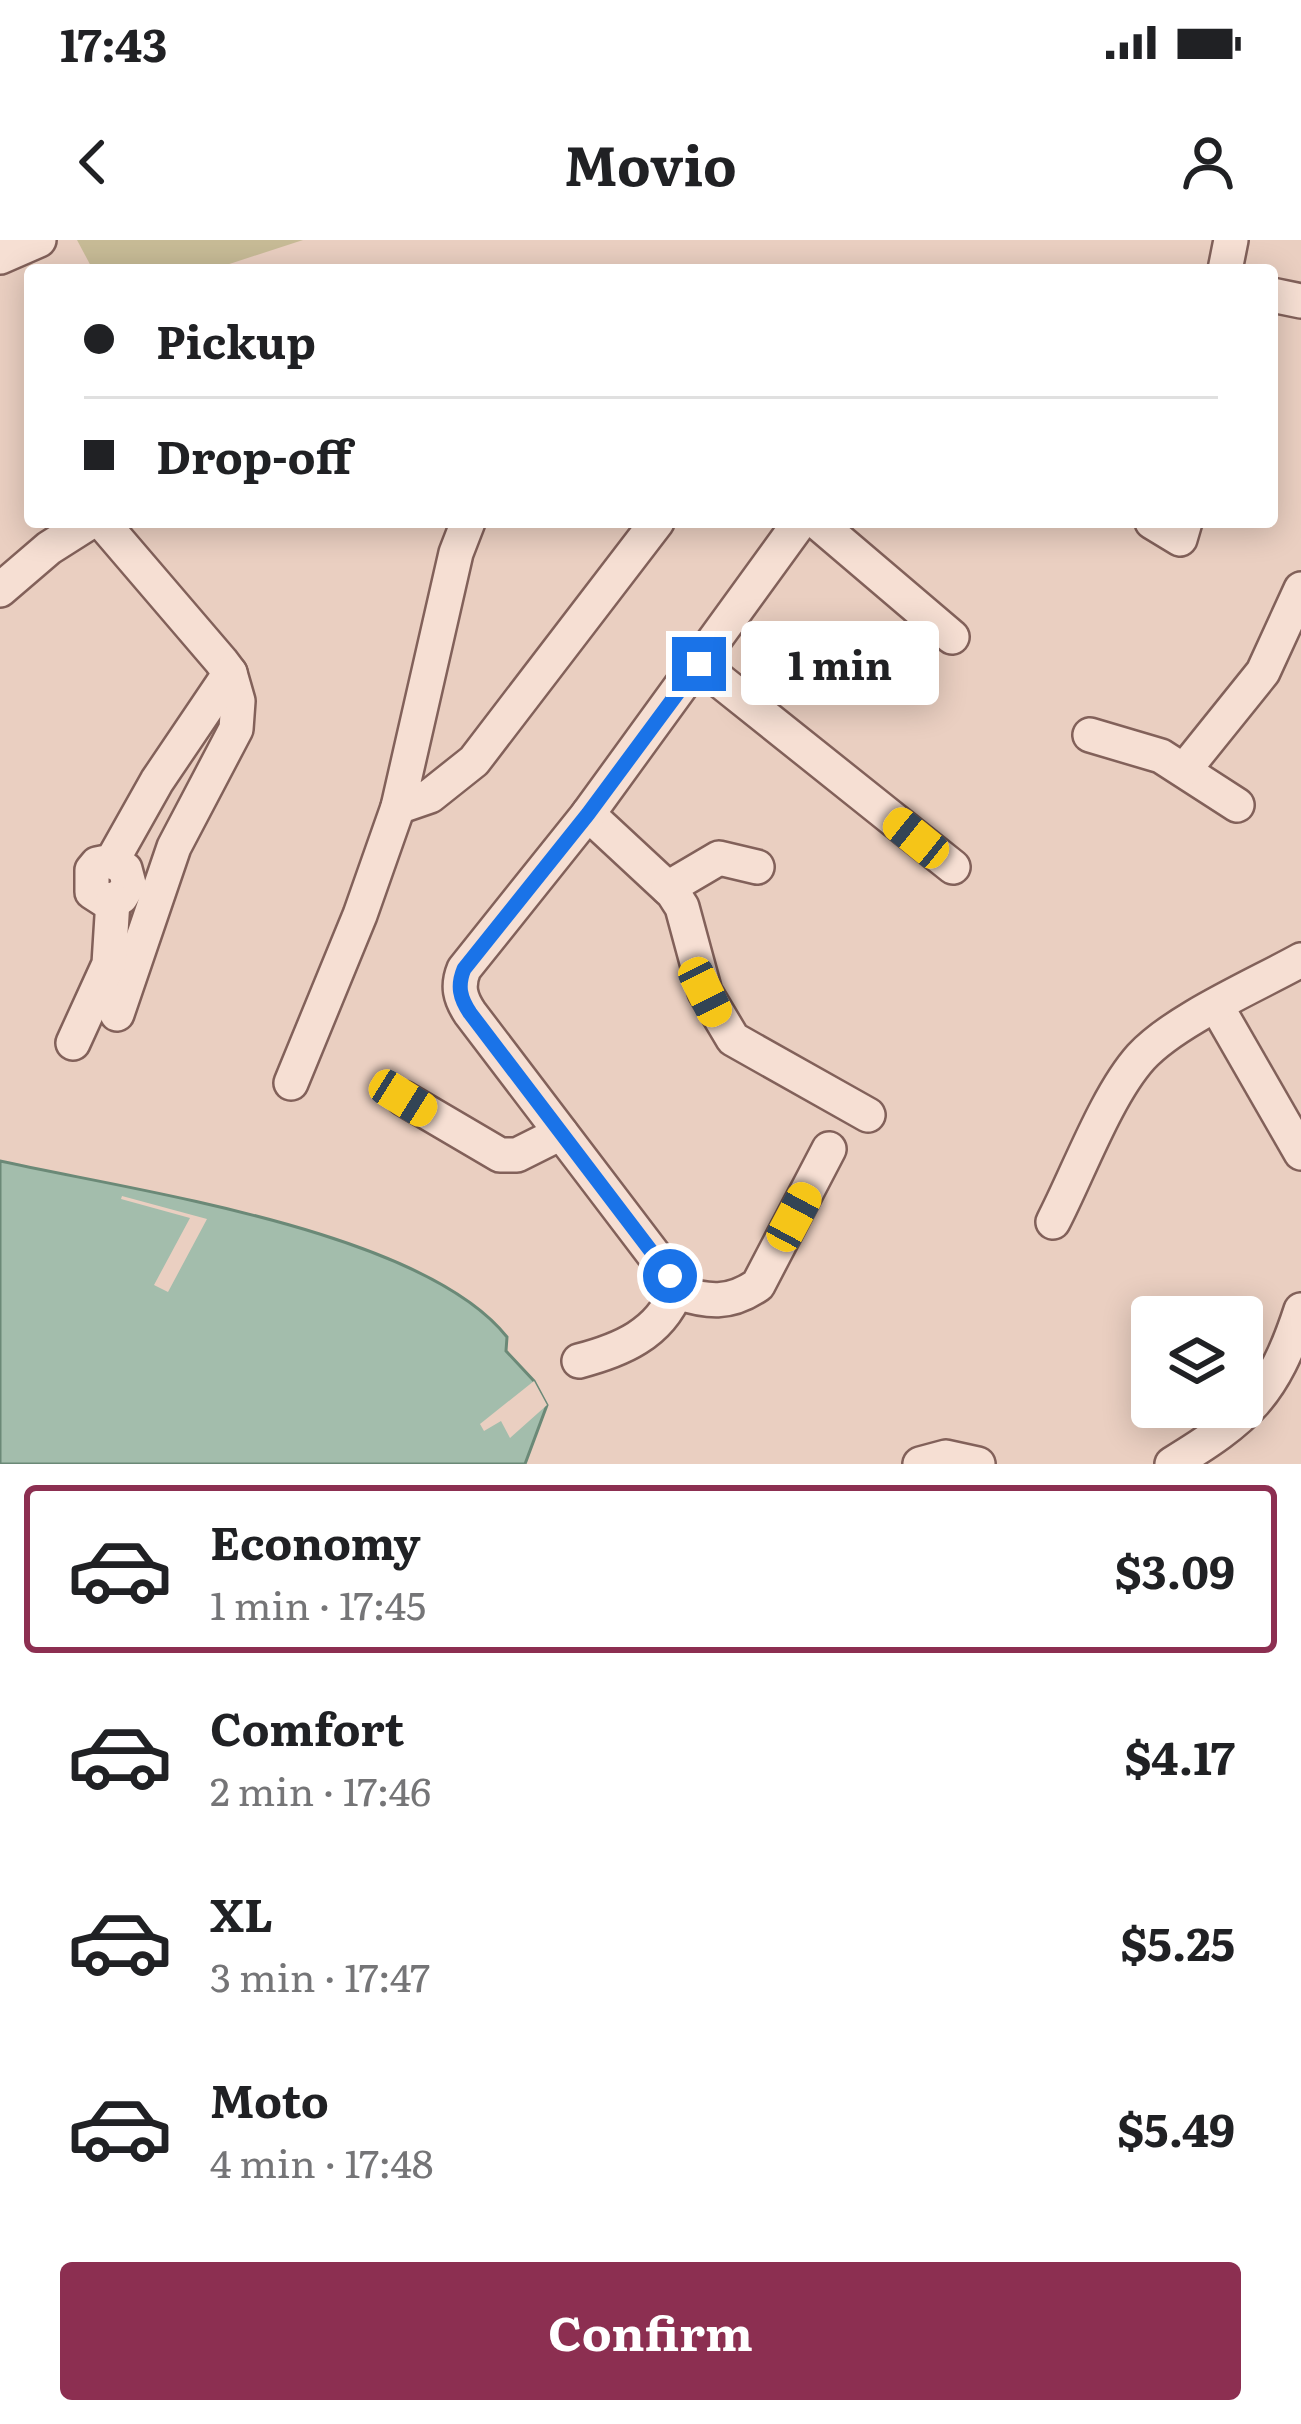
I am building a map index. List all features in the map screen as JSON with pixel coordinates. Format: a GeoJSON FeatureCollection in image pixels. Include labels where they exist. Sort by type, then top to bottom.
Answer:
{"type":"FeatureCollection","features":[{"type":"Feature","properties":{"kind":"street"},"geometry":{"type":"LineString","coordinates":[[0,257],[38,240]]}},
{"type":"Feature","properties":{"kind":"street"},"geometry":{"type":"LineString","coordinates":[[0,590],[81,528]]}},
{"type":"Feature","properties":{"kind":"street"},"geometry":{"type":"LineString","coordinates":[[107,528],[230,673],[238,701],[236,729],[179,835],[117,1014]]}},
{"type":"Feature","properties":{"kind":"street"},"geometry":{"type":"LineString","coordinates":[[291,1083],[374,880],[398,808],[456,553],[466,528]]}},
{"type":"Feature","properties":{"kind":"street"},"geometry":{"type":"LineString","coordinates":[[398,808],[447,786],[474,760],[652,528]]}},
{"type":"Feature","properties":{"kind":"street"},"geometry":{"type":"LineString","coordinates":[[579,1361],[649,1331],[660,1322],[676,1292],[670,1276],[470,1013],[459,980],[588,814],[796,528]]}},
{"type":"Feature","properties":{"kind":"street"},"geometry":{"type":"LineString","coordinates":[[824,528],[952,637]]}},
{"type":"Feature","properties":{"kind":"street"},"geometry":{"type":"LineString","coordinates":[[1162,528],[1180,539],[1183,528]]}},
{"type":"Feature","properties":{"kind":"street"},"geometry":{"type":"LineString","coordinates":[[1185,769],[1263,672],[1301,590]]}},
{"type":"Feature","properties":{"kind":"street"},"geometry":{"type":"LineString","coordinates":[[699,664],[953,867]]}},
{"type":"Feature","properties":{"kind":"street"},"geometry":{"type":"LineString","coordinates":[[73,1042],[109,964],[113,900],[98,898],[89,885],[97,864],[112,861],[157,781],[230,673]]}},
{"type":"Feature","properties":{"kind":"street"},"geometry":{"type":"LineString","coordinates":[[1090,735],[1136,746],[1185,769],[1237,805]]}},
{"type":"Feature","properties":{"kind":"street"},"geometry":{"type":"LineString","coordinates":[[588,814],[668,888],[682,908],[705,992],[733,1040],[868,1115]]}},
{"type":"Feature","properties":{"kind":"street"},"geometry":{"type":"LineString","coordinates":[[668,888],[719,858],[757,867]]}},
{"type":"Feature","properties":{"kind":"street"},"geometry":{"type":"LineString","coordinates":[[1054,1222],[1129,1073],[1169,1034],[1301,960]]}},
{"type":"Feature","properties":{"kind":"street"},"geometry":{"type":"LineString","coordinates":[[1217,1007],[1301,1153]]}},
{"type":"Feature","properties":{"kind":"street"},"geometry":{"type":"LineString","coordinates":[[403,1098],[500,1155],[517,1155],[561,1133]]}},
{"type":"Feature","properties":{"kind":"street"},"geometry":{"type":"LineString","coordinates":[[676,1292],[708,1302],[743,1296],[758,1285],[830,1149]]}},
{"type":"Feature","properties":{"kind":"street"},"geometry":{"type":"LineString","coordinates":[[1172,1464],[1236,1422],[1264,1393],[1285,1360],[1301,1310]]}},
{"type":"Feature","properties":{"kind":"street"},"geometry":{"type":"LineString","coordinates":[[920,1464],[946,1456],[978,1464]]}},
{"type":"Feature","properties":{"kind":"shaded area"},"geometry":{"type":"Polygon","coordinates":[[[77,240],[303,240],[229,264],[90,264],[77,240]]]}},
{"type":"Feature","properties":{"kind":"shaded area"},"geometry":{"type":"Polygon","coordinates":[[[0,1161],[272,1220],[411,1269],[466,1300],[507,1337],[506,1351],[534,1381],[547,1405],[525,1464],[0,1464],[0,1161]]]}},
{"type":"Feature","properties":{"kind":"pier"},"geometry":{"type":"Polygon","coordinates":[[[122,1196],[207,1219],[168,1292],[154,1285],[190,1218],[122,1196]]]}},
{"type":"Feature","properties":{"kind":"pier"},"geometry":{"type":"Polygon","coordinates":[[[534,1381],[547,1405],[510,1438],[501,1421],[484,1431],[480,1424],[534,1381]]]}},
{"type":"Feature","properties":{"kind":"route"},"geometry":{"type":"LineString","coordinates":[[670,1276],[470,1013],[459,980],[699,664]]}}]}
